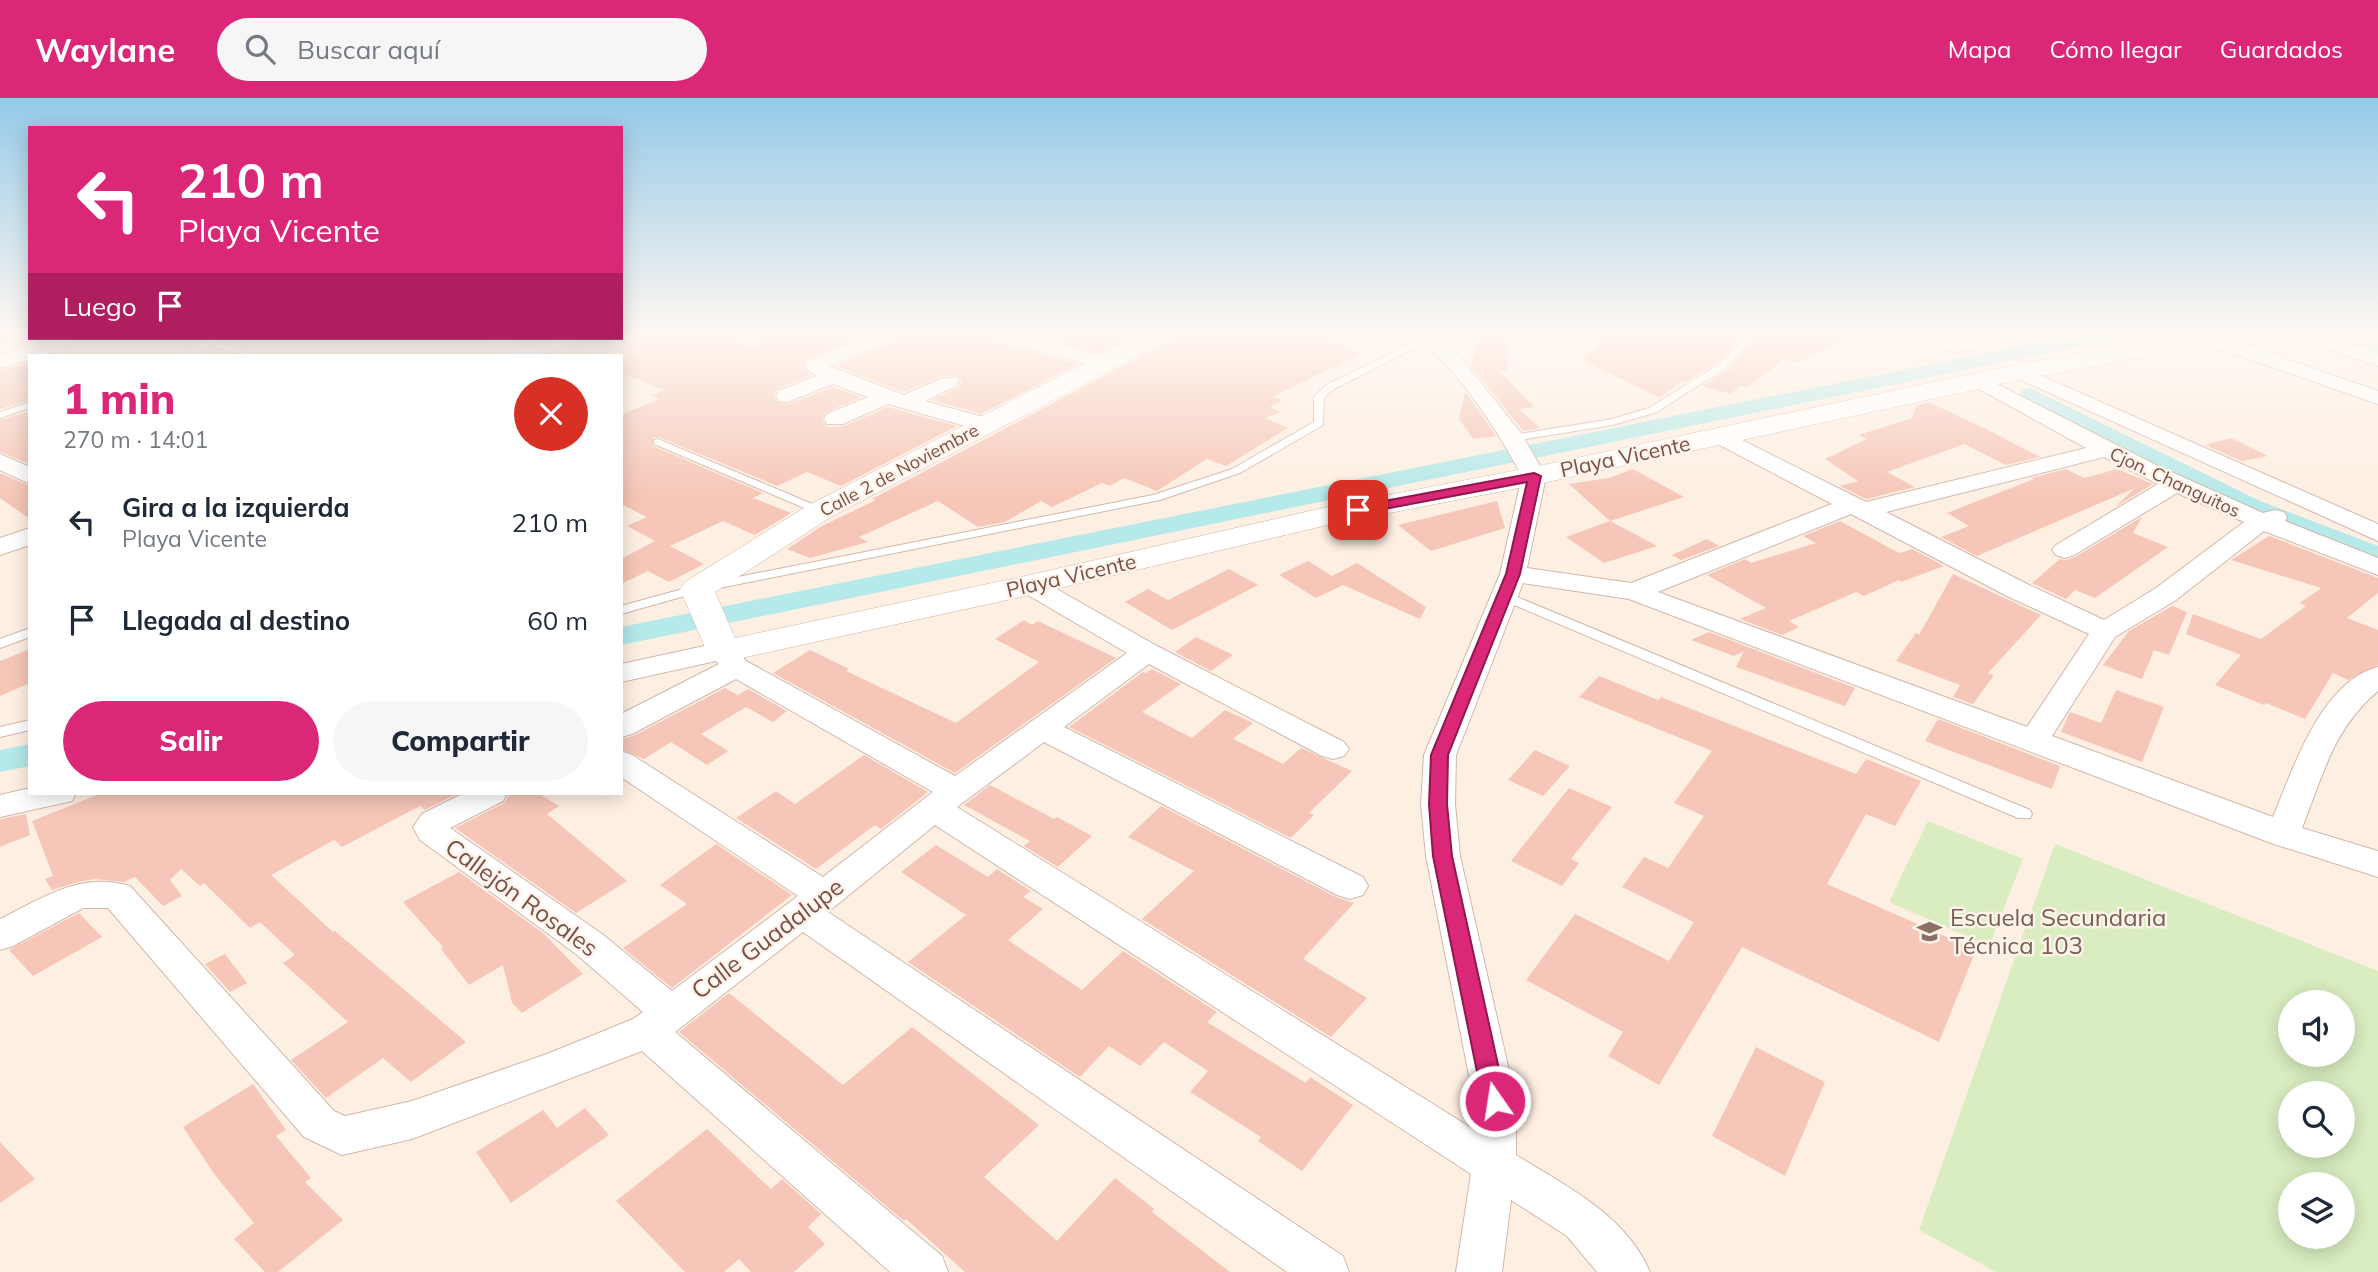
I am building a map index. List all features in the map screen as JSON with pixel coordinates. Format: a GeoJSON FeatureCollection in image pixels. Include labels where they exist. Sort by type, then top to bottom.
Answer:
{"type":"FeatureCollection","features":[{"type":"Feature","properties":{"kind":"street"},"geometry":{"type":"LineString","coordinates":[[787,396],[808,387]]}},
{"type":"Feature","properties":{"kind":"street"},"geometry":{"type":"LineString","coordinates":[[863,387],[986,425]]}},
{"type":"Feature","properties":{"kind":"street"},"geometry":{"type":"LineString","coordinates":[[835,419],[935,387]]}},
{"type":"Feature","properties":{"kind":"street","name":"Calle 2 de Noviembre"},"geometry":{"type":"LineString","coordinates":[[716,629],[820,511],[1061,387]]}},
{"type":"Feature","properties":{"kind":"street"},"geometry":{"type":"LineString","coordinates":[[1468,387],[1515,441],[1533,473],[1509,585],[1440,755],[1438,804],[1443,856],[1495,1101],[1494,1164],[1479,1272]]}},
{"type":"Feature","properties":{"kind":"street","name":"Playa Vicente"},"geometry":{"type":"LineString","coordinates":[[716,629],[1030,585],[1332,515],[1952,387]]}},
{"type":"Feature","properties":{"kind":"street","name":"Cjon. Changuitos"},"geometry":{"type":"LineString","coordinates":[[1990,387],[2106,450],[2176,484],[2378,567]]}},
{"type":"Feature","properties":{"kind":"street","name":"Cjon. Changuitos"},"geometry":{"type":"LineString","coordinates":[[2050,387],[2309,509],[2378,533]]}},
{"type":"Feature","properties":{"kind":"street"},"geometry":{"type":"LineString","coordinates":[[2350,387],[2378,398]]}},
{"type":"Feature","properties":{"kind":"street"},"geometry":{"type":"LineString","coordinates":[[1720,436],[2017,590],[2105,631]]}},
{"type":"Feature","properties":{"kind":"street"},"geometry":{"type":"LineString","coordinates":[[1634,592],[1768,536],[1859,507],[2106,450]]}},
{"type":"Feature","properties":{"kind":"street"},"geometry":{"type":"LineString","coordinates":[[0,461],[28,476]]}},
{"type":"Feature","properties":{"kind":"street"},"geometry":{"type":"LineString","coordinates":[[2065,550],[2176,484]]}},
{"type":"Feature","properties":{"kind":"street"},"geometry":{"type":"LineString","coordinates":[[2034,740],[2105,631],[2166,594],[2264,520],[2309,509]]}},
{"type":"Feature","properties":{"kind":"street"},"geometry":{"type":"LineString","coordinates":[[0,547],[28,537]]}},
{"type":"Feature","properties":{"kind":"street"},"geometry":{"type":"LineString","coordinates":[[1030,585],[1147,652],[1334,749]]}},
{"type":"Feature","properties":{"kind":"street"},"geometry":{"type":"LineString","coordinates":[[1509,585],[1634,592],[2283,834],[2378,864]]}},
{"type":"Feature","properties":{"kind":"street"},"geometry":{"type":"LineString","coordinates":[[623,672],[716,629]]}},
{"type":"Feature","properties":{"kind":"street"},"geometry":{"type":"LineString","coordinates":[[623,725],[716,629]]}},
{"type":"Feature","properties":{"kind":"street"},"geometry":{"type":"LineString","coordinates":[[716,629],[946,800],[1328,1062],[1583,1221],[1627,1272]]}},
{"type":"Feature","properties":{"kind":"street","name":"Calle Guadalupe"},"geometry":{"type":"LineString","coordinates":[[0,936],[78,895],[117,895],[319,1125],[342,1136],[412,1120],[561,1066],[659,1021],[1041,728],[1147,652]]}},
{"type":"Feature","properties":{"kind":"street"},"geometry":{"type":"LineString","coordinates":[[2283,834],[2325,730],[2351,698],[2378,676]]}},
{"type":"Feature","properties":{"kind":"street"},"geometry":{"type":"LineString","coordinates":[[1041,728],[1350,886]]}},
{"type":"Feature","properties":{"kind":"street"},"geometry":{"type":"LineString","coordinates":[[623,763],[813,904],[1326,1272]]}},
{"type":"Feature","properties":{"kind":"street"},"geometry":{"type":"LineString","coordinates":[[0,806],[51,795]]}},
{"type":"Feature","properties":{"kind":"street","name":"Callejón Rosales"},"geometry":{"type":"LineString","coordinates":[[487,795],[434,821],[430,827],[432,832],[589,944],[659,1021]]}},
{"type":"Feature","properties":{"kind":"street"},"geometry":{"type":"LineString","coordinates":[[659,1021],[788,1156],[925,1272]]}},
{"type":"Feature","properties":{"kind":"lane"},"geometry":{"type":"LineString","coordinates":[[623,610],[716,629],[1156,498],[1236,471],[1319,424],[1320,397],[1330,387]]}},
{"type":"Feature","properties":{"kind":"lane"},"geometry":{"type":"LineString","coordinates":[[1515,441],[1613,422],[1653,410],[1690,387]]}},
{"type":"Feature","properties":{"kind":"lane"},"geometry":{"type":"LineString","coordinates":[[0,415],[28,406]]}},
{"type":"Feature","properties":{"kind":"lane"},"geometry":{"type":"LineString","coordinates":[[658,442],[820,511]]}},
{"type":"Feature","properties":{"kind":"lane"},"geometry":{"type":"LineString","coordinates":[[1509,585],[2024,814]]}},
{"type":"Feature","properties":{"kind":"lane"},"geometry":{"type":"LineString","coordinates":[[0,644],[28,633]]}},
{"type":"Feature","properties":{"kind":"lane"},"geometry":{"type":"LineString","coordinates":[[0,732],[28,725]]}},
{"type":"Feature","properties":{"kind":"green space"},"geometry":{"type":"Polygon","coordinates":[[[1928,821],[2023,859],[1989,946],[1889,902],[1928,821]]]}},
{"type":"Feature","properties":{"kind":"green space"},"geometry":{"type":"Polygon","coordinates":[[[2055,844],[2378,971],[2378,1272],[1996,1272],[1919,1230],[2055,844]]]}},
{"type":"Feature","properties":{"kind":"building"},"geometry":{"type":"Polygon","coordinates":[[[0,387],[28,387],[28,401],[0,409],[0,387]]]}},
{"type":"Feature","properties":{"kind":"building"},"geometry":{"type":"Polygon","coordinates":[[[656,387],[783,387],[774,395],[777,402],[788,404],[833,387],[861,397],[825,413],[822,420],[827,427],[844,426],[888,407],[957,426],[841,486],[807,472],[777,486],[659,437],[653,437],[653,446],[763,493],[753,498],[791,513],[755,535],[723,521],[670,546],[704,564],[669,582],[648,571],[623,583],[623,558],[655,541],[627,526],[647,517],[623,505],[623,414],[659,399],[651,395],[664,390],[656,387]]]}},
{"type":"Feature","properties":{"kind":"building"},"geometry":{"type":"Polygon","coordinates":[[[890,387],[916,387],[904,392],[890,387]]]}},
{"type":"Feature","properties":{"kind":"building"},"geometry":{"type":"Polygon","coordinates":[[[1034,387],[981,414],[932,400],[958,388],[1034,387]]]}},
{"type":"Feature","properties":{"kind":"building"},"geometry":{"type":"Polygon","coordinates":[[[1084,387],[1293,387],[1272,397],[1282,400],[1270,407],[1281,412],[1265,418],[1288,428],[1226,466],[1207,459],[1157,491],[1124,478],[1110,486],[1102,483],[1052,507],[1041,501],[1005,522],[978,527],[938,501],[859,537],[868,542],[810,558],[787,549],[822,526],[876,500],[872,499],[1084,387]]]}},
{"type":"Feature","properties":{"kind":"building"},"geometry":{"type":"Polygon","coordinates":[[[1488,387],[1514,387],[1534,407],[1519,409],[1540,428],[1523,431],[1488,387]]]}},
{"type":"Feature","properties":{"kind":"building"},"geometry":{"type":"Polygon","coordinates":[[[1637,387],[1675,387],[1660,398],[1637,387]]]}},
{"type":"Feature","properties":{"kind":"building"},"geometry":{"type":"Polygon","coordinates":[[[1705,387],[1739,387],[1731,394],[1705,387]]]}},
{"type":"Feature","properties":{"kind":"building"},"geometry":{"type":"Polygon","coordinates":[[[1465,392],[1496,436],[1473,439],[1459,419],[1465,392]]]}},
{"type":"Feature","properties":{"kind":"building"},"geometry":{"type":"Polygon","coordinates":[[[1929,402],[2040,457],[2006,465],[1964,444],[1887,472],[1915,487],[1866,499],[1840,486],[1858,481],[1825,459],[1867,439],[1859,435],[1912,418],[1917,405],[1929,402]]]}},
{"type":"Feature","properties":{"kind":"building"},"geometry":{"type":"Polygon","coordinates":[[[28,412],[28,463],[0,452],[0,420],[28,412]]]}},
{"type":"Feature","properties":{"kind":"building"},"geometry":{"type":"Polygon","coordinates":[[[2231,438],[2268,456],[2242,461],[2205,445],[2231,438]]]}},
{"type":"Feature","properties":{"kind":"building"},"geometry":{"type":"Polygon","coordinates":[[[1633,469],[1684,497],[1610,521],[1569,484],[1609,478],[1633,469]]]}},
{"type":"Feature","properties":{"kind":"building"},"geometry":{"type":"Polygon","coordinates":[[[2066,469],[2084,478],[2117,469],[2153,484],[2115,507],[2135,488],[1977,556],[1941,537],[1969,526],[1947,513],[2034,479],[2031,478],[2066,469]]]}},
{"type":"Feature","properties":{"kind":"building"},"geometry":{"type":"Polygon","coordinates":[[[0,473],[28,485],[28,518],[0,498],[0,473]]]}},
{"type":"Feature","properties":{"kind":"building"},"geometry":{"type":"Polygon","coordinates":[[[1497,501],[1505,528],[1431,551],[1398,525],[1497,501]]]}},
{"type":"Feature","properties":{"kind":"building"},"geometry":{"type":"Polygon","coordinates":[[[2142,517],[2133,533],[2168,547],[2095,598],[2075,590],[2066,599],[2032,583],[2060,559],[2075,557],[2142,517]]]}},
{"type":"Feature","properties":{"kind":"building"},"geometry":{"type":"Polygon","coordinates":[[[1610,521],[1657,546],[1604,563],[1566,537],[1610,521]]]}},
{"type":"Feature","properties":{"kind":"building"},"geometry":{"type":"Polygon","coordinates":[[[1840,521],[1897,552],[1912,549],[1944,566],[1901,582],[1899,580],[1864,596],[1856,592],[1789,621],[1799,627],[1782,635],[1740,619],[1766,608],[1707,575],[1745,559],[1751,563],[1816,543],[1803,536],[1840,521]]]}},
{"type":"Feature","properties":{"kind":"building"},"geometry":{"type":"Polygon","coordinates":[[[2269,536],[2378,578],[2378,593],[2347,618],[2378,630],[2378,665],[2348,680],[2333,673],[2305,719],[2215,685],[2241,655],[2186,634],[2193,614],[2261,639],[2306,606],[2300,603],[2321,588],[2231,560],[2269,536]]]}},
{"type":"Feature","properties":{"kind":"building"},"geometry":{"type":"Polygon","coordinates":[[[1707,539],[1719,546],[1681,560],[1672,555],[1707,539]]]}},
{"type":"Feature","properties":{"kind":"building"},"geometry":{"type":"Polygon","coordinates":[[[1308,561],[1332,576],[1357,563],[1426,607],[1420,619],[1343,585],[1316,598],[1279,575],[1308,561]]]}},
{"type":"Feature","properties":{"kind":"building"},"geometry":{"type":"Polygon","coordinates":[[[1229,569],[1258,585],[1172,630],[1125,602],[1148,589],[1168,600],[1229,569]]]}},
{"type":"Feature","properties":{"kind":"building"},"geometry":{"type":"Polygon","coordinates":[[[1953,574],[2041,615],[1988,673],[1994,675],[1973,704],[1953,697],[1960,685],[1896,661],[1916,633],[1919,635],[1953,574]]]}},
{"type":"Feature","properties":{"kind":"building"},"geometry":{"type":"Polygon","coordinates":[[[2172,606],[2187,612],[2169,655],[2154,650],[2142,679],[2103,665],[2129,631],[2172,606]]]}},
{"type":"Feature","properties":{"kind":"building"},"geometry":{"type":"Polygon","coordinates":[[[1024,620],[1032,625],[1038,621],[1116,658],[955,773],[773,673],[810,650],[849,669],[846,671],[956,723],[1039,662],[995,639],[1024,620]]]}},
{"type":"Feature","properties":{"kind":"building"},"geometry":{"type":"Polygon","coordinates":[[[1709,632],[1855,688],[1845,706],[1736,667],[1744,651],[1734,656],[1691,640],[1709,632]]]}},
{"type":"Feature","properties":{"kind":"building"},"geometry":{"type":"Polygon","coordinates":[[[1196,637],[1233,655],[1211,671],[1175,652],[1196,637]]]}},
{"type":"Feature","properties":{"kind":"building"},"geometry":{"type":"Polygon","coordinates":[[[28,650],[28,684],[0,696],[0,661],[28,650]]]}},
{"type":"Feature","properties":{"kind":"building"},"geometry":{"type":"Polygon","coordinates":[[[1152,669],[1181,684],[1142,712],[1192,738],[1225,710],[1253,723],[1233,739],[1283,764],[1301,748],[1352,771],[1309,813],[1314,815],[1291,838],[1069,727],[1143,672],[1152,669]]]}},
{"type":"Feature","properties":{"kind":"building"},"geometry":{"type":"Polygon","coordinates":[[[1599,676],[1658,700],[1661,697],[1856,774],[1866,759],[1921,781],[1895,826],[1866,814],[1827,884],[1976,950],[1939,1042],[1742,947],[1659,1085],[1608,1056],[1623,1032],[1526,980],[1575,914],[1669,961],[1694,922],[1622,887],[1644,857],[1668,868],[1704,816],[1674,803],[1712,751],[1579,697],[1599,676]]]}},
{"type":"Feature","properties":{"kind":"building"},"geometry":{"type":"Polygon","coordinates":[[[725,688],[738,695],[748,689],[787,711],[773,722],[746,707],[701,734],[728,751],[707,765],[671,742],[644,759],[623,750],[623,738],[633,736],[725,688]]]}},
{"type":"Feature","properties":{"kind":"building"},"geometry":{"type":"Polygon","coordinates":[[[2116,690],[2164,707],[2142,762],[2061,732],[2070,712],[2101,723],[2116,690]]]}},
{"type":"Feature","properties":{"kind":"building"},"geometry":{"type":"Polygon","coordinates":[[[1938,719],[2060,766],[2052,789],[1925,741],[1938,719]]]}},
{"type":"Feature","properties":{"kind":"building"},"geometry":{"type":"Polygon","coordinates":[[[1535,750],[1570,766],[1543,796],[1508,780],[1535,750]]]}},
{"type":"Feature","properties":{"kind":"building"},"geometry":{"type":"Polygon","coordinates":[[[864,755],[928,792],[881,829],[875,825],[816,869],[736,818],[776,791],[795,804],[864,755]]]}},
{"type":"Feature","properties":{"kind":"building"},"geometry":{"type":"Polygon","coordinates":[[[990,785],[1092,836],[1058,867],[1024,846],[1030,841],[964,805],[990,785]]]}},
{"type":"Feature","properties":{"kind":"building"},"geometry":{"type":"Polygon","coordinates":[[[1569,788],[1612,807],[1571,859],[1579,863],[1562,886],[1511,861],[1569,788]]]}},
{"type":"Feature","properties":{"kind":"building"},"geometry":{"type":"Polygon","coordinates":[[[97,795],[455,795],[425,810],[420,806],[342,847],[334,840],[271,875],[333,932],[466,1042],[411,1082],[383,1058],[326,1098],[291,1060],[348,1022],[283,963],[295,955],[260,922],[250,928],[204,883],[200,886],[181,869],[170,880],[182,896],[163,906],[135,877],[124,882],[95,879],[52,890],[45,879],[53,876],[32,821],[97,795]]]}},
{"type":"Feature","properties":{"kind":"building"},"geometry":{"type":"Polygon","coordinates":[[[509,795],[541,795],[559,806],[547,814],[627,881],[576,913],[455,828],[504,803],[509,795]]]}},
{"type":"Feature","properties":{"kind":"building"},"geometry":{"type":"Polygon","coordinates":[[[1161,806],[1336,897],[1354,903],[1303,959],[1367,998],[1331,1037],[1142,919],[1194,871],[1128,837],[1161,806]]]}},
{"type":"Feature","properties":{"kind":"building"},"geometry":{"type":"Polygon","coordinates":[[[26,814],[30,835],[0,847],[0,819],[26,814]]]}},
{"type":"Feature","properties":{"kind":"building"},"geometry":{"type":"Polygon","coordinates":[[[716,844],[792,895],[672,988],[623,948],[687,904],[660,885],[716,844]]]}},
{"type":"Feature","properties":{"kind":"building"},"geometry":{"type":"Polygon","coordinates":[[[936,845],[988,877],[997,869],[1031,891],[1023,897],[1043,909],[1008,940],[1082,990],[1123,951],[1217,1012],[1207,1022],[1306,1083],[1310,1077],[1353,1105],[1302,1171],[1258,1141],[1261,1137],[1190,1092],[1208,1071],[1164,1042],[1140,1066],[1109,1046],[1080,1077],[908,962],[966,915],[901,872],[936,845]]]}},
{"type":"Feature","properties":{"kind":"building"},"geometry":{"type":"Polygon","coordinates":[[[459,872],[544,934],[583,974],[522,1013],[512,1003],[503,965],[469,985],[441,949],[443,947],[403,902],[459,872]]]}},
{"type":"Feature","properties":{"kind":"building"},"geometry":{"type":"Polygon","coordinates":[[[79,913],[102,937],[33,976],[9,950],[79,913]]]}},
{"type":"Feature","properties":{"kind":"building"},"geometry":{"type":"Polygon","coordinates":[[[225,954],[247,983],[230,992],[205,964],[225,954]]]}},
{"type":"Feature","properties":{"kind":"building"},"geometry":{"type":"Polygon","coordinates":[[[729,993],[843,1085],[912,1027],[1039,1125],[984,1177],[1057,1241],[1115,1178],[1154,1209],[1152,1212],[1230,1272],[965,1272],[906,1219],[904,1221],[679,1032],[729,993]]]}},
{"type":"Feature","properties":{"kind":"building"},"geometry":{"type":"Polygon","coordinates":[[[1756,1047],[1825,1082],[1785,1176],[1712,1136],[1756,1047]]]}},
{"type":"Feature","properties":{"kind":"building"},"geometry":{"type":"Polygon","coordinates":[[[253,1084],[286,1130],[276,1136],[311,1178],[305,1182],[343,1220],[278,1272],[265,1272],[234,1239],[254,1223],[215,1175],[183,1127],[253,1084]]]}},
{"type":"Feature","properties":{"kind":"building"},"geometry":{"type":"Polygon","coordinates":[[[585,1108],[609,1135],[511,1203],[476,1152],[543,1110],[557,1128],[585,1108]]]}},
{"type":"Feature","properties":{"kind":"building"},"geometry":{"type":"Polygon","coordinates":[[[707,1129],[771,1189],[782,1179],[821,1214],[808,1227],[825,1244],[794,1272],[751,1272],[739,1259],[724,1272],[685,1272],[616,1201],[707,1129]]]}},
{"type":"Feature","properties":{"kind":"building"},"geometry":{"type":"Polygon","coordinates":[[[0,1142],[35,1179],[0,1203],[0,1142]]]}},
{"type":"Feature","properties":{"kind":"waterway"},"geometry":{"type":"LineString","coordinates":[[623,636],[1851,387]]}},
{"type":"Feature","properties":{"kind":"waterway"},"geometry":{"type":"LineString","coordinates":[[2030,395],[2251,507],[2378,556]]}},
{"type":"Feature","properties":{"kind":"waterway"},"geometry":{"type":"LineString","coordinates":[[0,761],[28,755]]}},
{"type":"Feature","properties":{"kind":"place","name":"Escuela Secundaria Técnica 103"},"geometry":{"type":"Point","coordinates":[1930,931]}},
{"type":"Feature","properties":{"kind":"route"},"geometry":{"type":"LineString","coordinates":[[1358,510],[1534,476],[1513,574],[1440,755],[1438,804],[1443,856],[1495,1101]]}}]}
